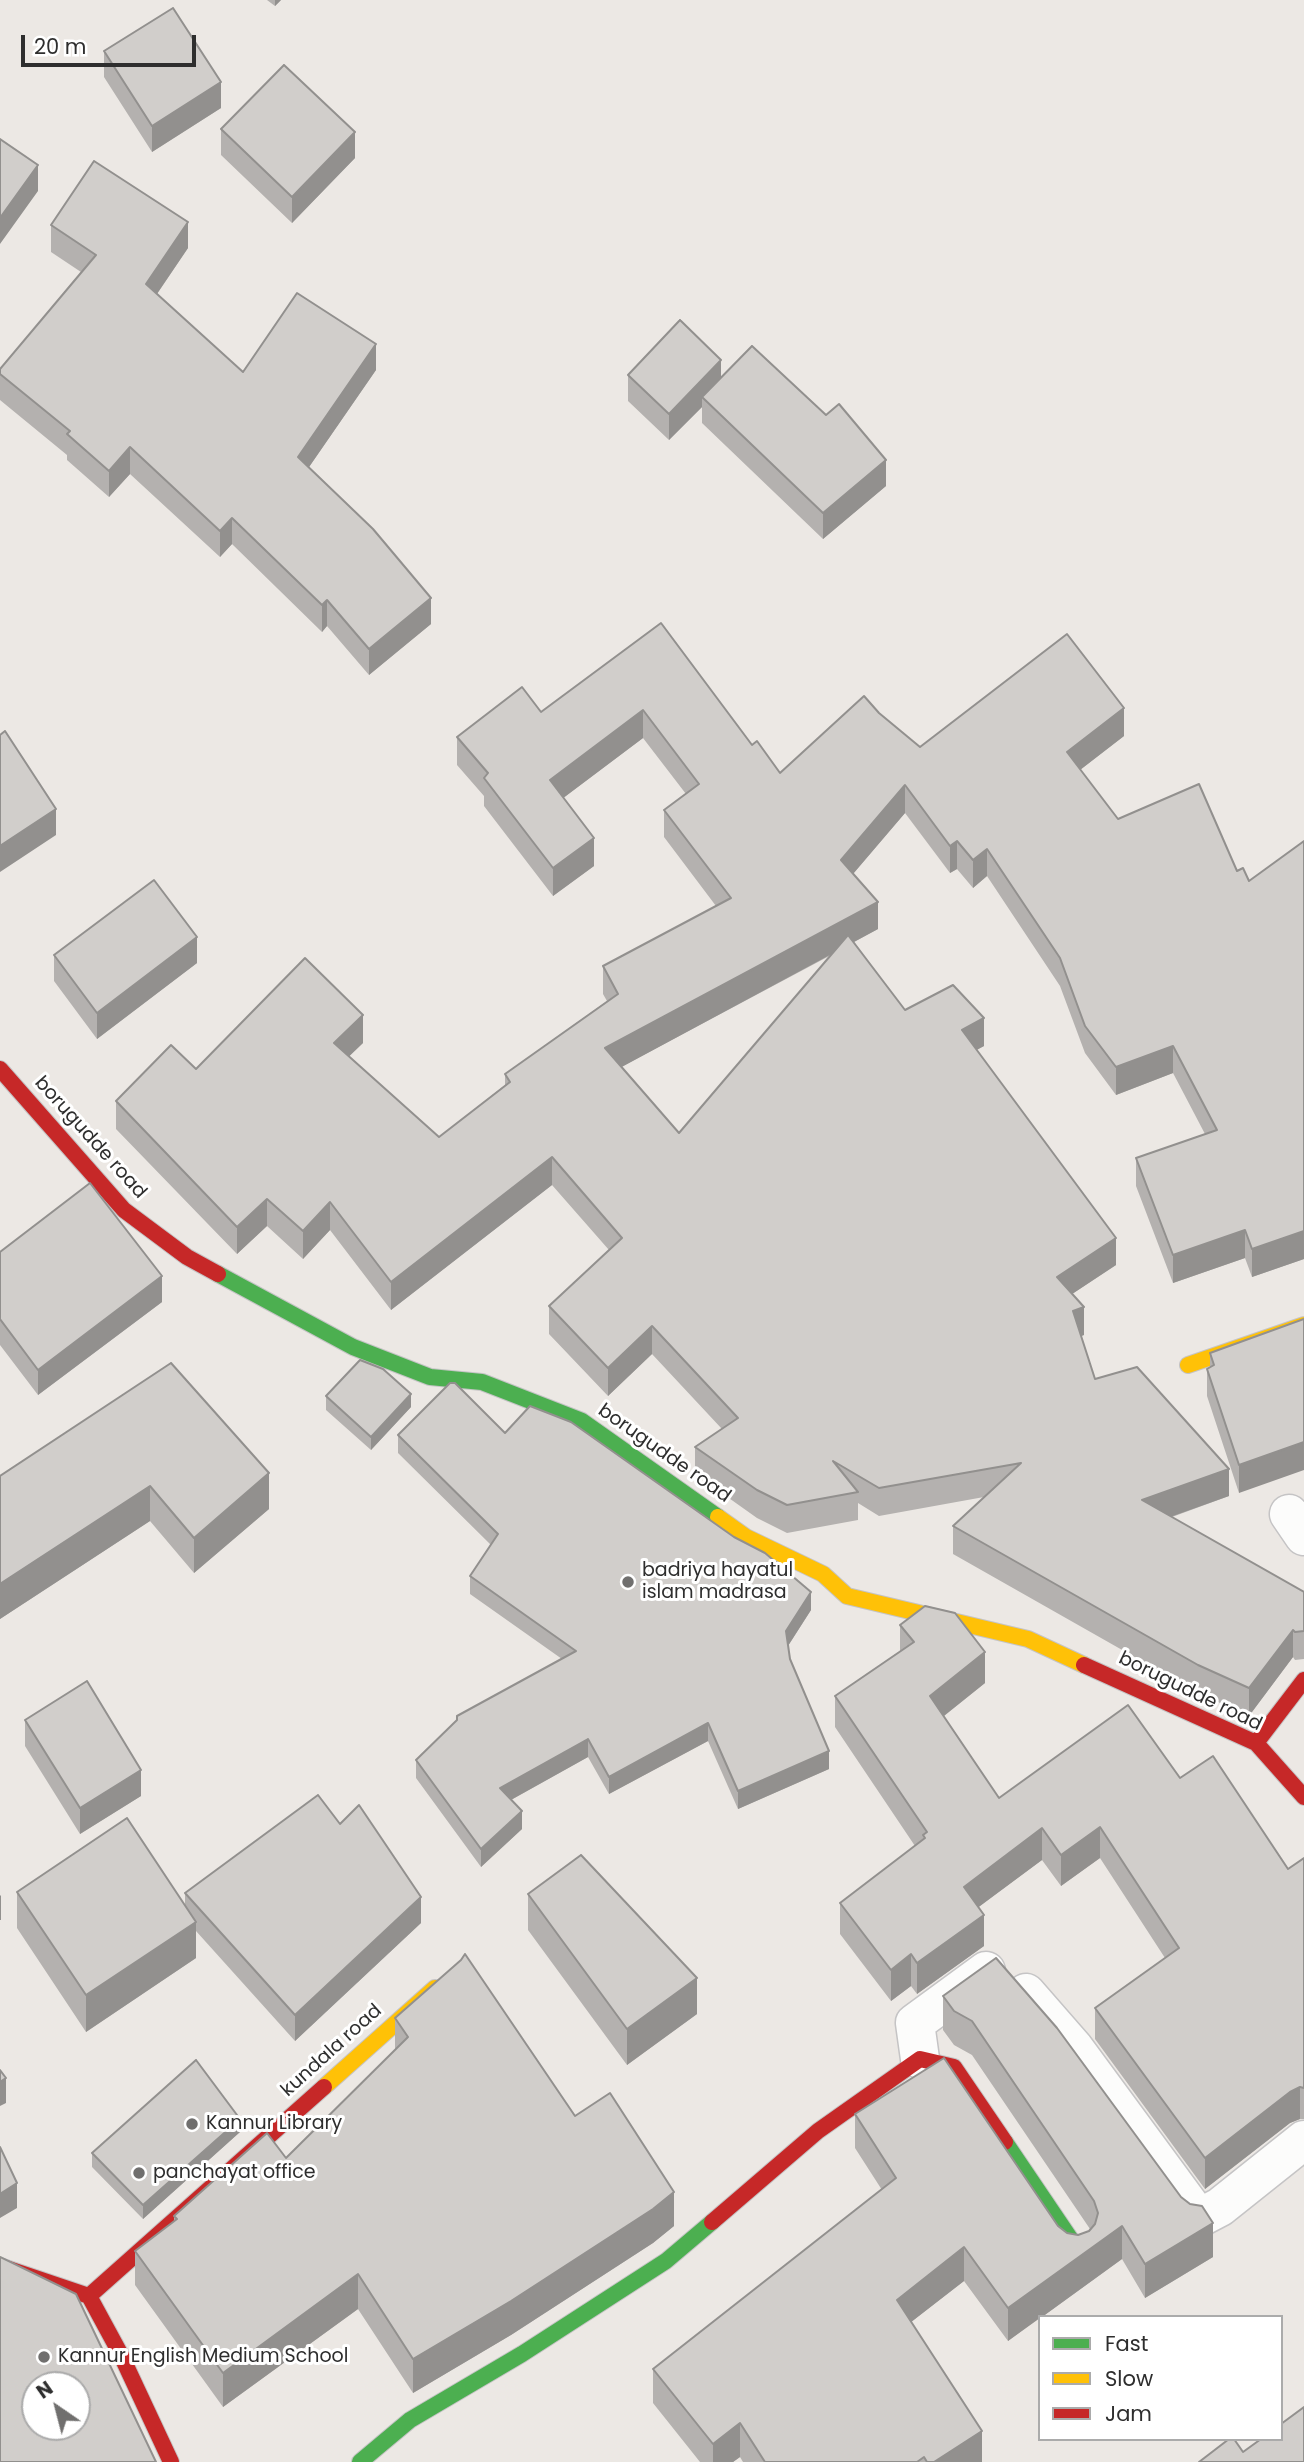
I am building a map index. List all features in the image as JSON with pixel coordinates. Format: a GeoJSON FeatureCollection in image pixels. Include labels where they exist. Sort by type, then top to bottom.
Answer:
{"type":"FeatureCollection","features":[{"type":"Feature","properties":{"kind":"main road","name":"borugudde road"},"geometry":{"type":"LineString","coordinates":[[0,1069],[124,1210],[187,1257],[352,1348],[430,1377],[482,1382],[582,1421],[746,1537],[823,1574],[846,1596],[1028,1639],[1256,1743],[1304,1797]]}},
{"type":"Feature","properties":{"kind":"main road"},"geometry":{"type":"LineString","coordinates":[[1188,1365],[1304,1325]]}},
{"type":"Feature","properties":{"kind":"main road"},"geometry":{"type":"LineString","coordinates":[[1256,1743],[1304,1679]]}},
{"type":"Feature","properties":{"kind":"main road","name":"kundala road"},"geometry":{"type":"LineString","coordinates":[[89,2295],[446,1978]]}},
{"type":"Feature","properties":{"kind":"main road"},"geometry":{"type":"LineString","coordinates":[[360,2462],[410,2420],[523,2354],[666,2261],[818,2131],[920,2059],[954,2067],[1076,2247]]}},
{"type":"Feature","properties":{"kind":"main road"},"geometry":{"type":"LineString","coordinates":[[0,2266],[89,2295],[121,2355],[171,2462]]}},
{"type":"Feature","properties":{"kind":"street"},"geometry":{"type":"LineString","coordinates":[[920,2059],[915,2023],[999,1962],[1074,2048],[1199,2218],[1220,2207],[1304,2140]]}},
{"type":"Feature","properties":{"kind":"building"},"geometry":{"type":"Polygon","coordinates":[[[173,8],[221,82],[152,126],[104,51],[173,8]]]}},
{"type":"Feature","properties":{"kind":"building"},"geometry":{"type":"Polygon","coordinates":[[[284,65],[355,132],[292,197],[221,129],[284,65]]]}},
{"type":"Feature","properties":{"kind":"building"},"geometry":{"type":"Polygon","coordinates":[[[0,139],[38,165],[0,218],[0,139]]]}},
{"type":"Feature","properties":{"kind":"building"},"geometry":{"type":"Polygon","coordinates":[[[94,161],[188,222],[146,284],[243,372],[297,293],[376,344],[298,457],[373,529],[431,598],[369,649],[327,600],[322,605],[232,518],[220,531],[130,447],[109,471],[67,434],[70,431],[0,374],[0,369],[96,255],[51,225],[94,161]]]}},
{"type":"Feature","properties":{"kind":"building"},"geometry":{"type":"Polygon","coordinates":[[[680,320],[721,360],[669,414],[628,375],[680,320]]]}},
{"type":"Feature","properties":{"kind":"building"},"geometry":{"type":"Polygon","coordinates":[[[752,346],[826,415],[839,404],[886,460],[823,513],[702,397],[752,346]]]}},
{"type":"Feature","properties":{"kind":"building"},"geometry":{"type":"Polygon","coordinates":[[[661,623],[752,745],[757,741],[780,773],[864,696],[879,713],[920,747],[1067,634],[1124,708],[1067,752],[1118,819],[1199,784],[1237,871],[1243,868],[1249,881],[1304,841],[1304,1231],[1252,1249],[1245,1230],[1173,1255],[1136,1158],[1217,1130],[1173,1046],[1116,1067],[1085,1026],[1060,958],[987,849],[973,860],[957,841],[950,846],[905,785],[841,860],[878,902],[605,1048],[679,1133],[848,935],[905,1010],[953,985],[984,1018],[962,1030],[1116,1238],[1057,1277],[1084,1307],[1073,1311],[1095,1379],[1137,1367],[1229,1469],[1142,1500],[1304,1592],[1304,1631],[1293,1630],[1249,1688],[1198,1665],[953,1526],[1021,1463],[879,1488],[833,1461],[858,1492],[787,1505],[757,1490],[695,1447],[738,1418],[652,1326],[608,1368],[549,1306],[622,1238],[552,1157],[391,1282],[330,1202],[303,1231],[267,1199],[237,1227],[116,1101],[171,1045],[196,1069],[305,958],[363,1015],[334,1043],[439,1137],[510,1082],[505,1074],[618,994],[603,966],[731,898],[664,810],[699,784],[643,710],[550,780],[594,838],[553,868],[484,778],[488,773],[457,737],[522,687],[541,712],[661,623]]]}},
{"type":"Feature","properties":{"kind":"building"},"geometry":{"type":"Polygon","coordinates":[[[5,731],[56,809],[0,846],[0,735],[5,731]]]}},
{"type":"Feature","properties":{"kind":"building"},"geometry":{"type":"Polygon","coordinates":[[[154,880],[197,937],[97,1013],[54,955],[154,880]]]}},
{"type":"Feature","properties":{"kind":"building"},"geometry":{"type":"Polygon","coordinates":[[[90,1183],[162,1276],[38,1370],[0,1319],[0,1252],[90,1183]]]}},
{"type":"Feature","properties":{"kind":"building"},"geometry":{"type":"Polygon","coordinates":[[[1304,1319],[1304,1442],[1239,1465],[1207,1369],[1214,1365],[1210,1353],[1304,1319]]]}},
{"type":"Feature","properties":{"kind":"building"},"geometry":{"type":"Polygon","coordinates":[[[360,1360],[383,1369],[411,1394],[371,1437],[326,1396],[360,1360]]]}},
{"type":"Feature","properties":{"kind":"building"},"geometry":{"type":"Polygon","coordinates":[[[171,1363],[269,1473],[194,1538],[150,1486],[0,1584],[0,1476],[171,1363]]]}},
{"type":"Feature","properties":{"kind":"building"},"geometry":{"type":"Polygon","coordinates":[[[450,1383],[455,1383],[505,1433],[530,1406],[571,1422],[734,1537],[765,1553],[811,1592],[786,1631],[790,1659],[829,1751],[738,1791],[708,1723],[609,1777],[588,1739],[500,1788],[522,1811],[481,1849],[416,1760],[457,1720],[457,1716],[576,1651],[470,1576],[498,1534],[398,1435],[450,1383]]]}},
{"type":"Feature","properties":{"kind":"building"},"geometry":{"type":"Polygon","coordinates":[[[925,1606],[955,1613],[985,1652],[930,1696],[999,1798],[1128,1705],[1180,1778],[1213,1756],[1288,1869],[1304,1858],[1304,2088],[1290,2092],[1205,2158],[1095,2008],[1179,1948],[1100,1827],[1061,1855],[1042,1828],[964,1887],[984,1915],[917,1963],[911,1954],[891,1970],[840,1903],[925,1838],[923,1835],[927,1832],[835,1696],[914,1642],[900,1625],[925,1606]]]}},
{"type":"Feature","properties":{"kind":"building"},"geometry":{"type":"Polygon","coordinates":[[[87,1681],[141,1770],[80,1808],[25,1720],[87,1681]]]}},
{"type":"Feature","properties":{"kind":"building"},"geometry":{"type":"Polygon","coordinates":[[[318,1795],[340,1824],[359,1805],[421,1897],[295,2015],[185,1893],[318,1795]]]}},
{"type":"Feature","properties":{"kind":"building"},"geometry":{"type":"Polygon","coordinates":[[[127,1818],[196,1922],[86,1995],[17,1892],[127,1818]]]}},
{"type":"Feature","properties":{"kind":"building"},"geometry":{"type":"Polygon","coordinates":[[[581,1855],[697,1978],[627,2029],[528,1894],[581,1855]]]}},
{"type":"Feature","properties":{"kind":"building"},"geometry":{"type":"Polygon","coordinates":[[[465,1954],[575,2116],[610,2093],[674,2192],[653,2209],[511,2301],[413,2359],[358,2274],[223,2373],[135,2251],[177,2219],[174,2216],[267,2133],[286,2158],[408,2037],[395,2018],[465,1954]]]}},
{"type":"Feature","properties":{"kind":"building"},"geometry":{"type":"Polygon","coordinates":[[[996,1958],[1057,2028],[1181,2197],[1190,2204],[1202,2206],[1213,2223],[1145,2264],[1122,2226],[1008,2308],[964,2247],[897,2300],[982,2431],[934,2462],[927,2462],[924,2457],[917,2462],[765,2462],[740,2423],[713,2444],[653,2369],[896,2178],[855,2114],[944,2058],[1058,2226],[1067,2233],[1078,2235],[1089,2231],[1095,2224],[1098,2213],[1094,2201],[972,2021],[954,2011],[943,1996],[996,1958]]]}},
{"type":"Feature","properties":{"kind":"building"},"geometry":{"type":"Polygon","coordinates":[[[196,2060],[240,2119],[143,2205],[92,2153],[196,2060]]]}},
{"type":"Feature","properties":{"kind":"building"},"geometry":{"type":"Polygon","coordinates":[[[0,2070],[6,2078],[0,2082],[0,2070]]]}},
{"type":"Feature","properties":{"kind":"building"},"geometry":{"type":"Polygon","coordinates":[[[0,2147],[17,2183],[0,2194],[0,2147]]]}},
{"type":"Feature","properties":{"kind":"building","name":"Kannur English Medium School"},"geometry":{"type":"Polygon","coordinates":[[[0,2257],[76,2294],[156,2462],[0,2462],[0,2257]]]}},
{"type":"Feature","properties":{"kind":"building"},"geometry":{"type":"Polygon","coordinates":[[[1304,2407],[1304,2462],[1199,2462],[1226,2441],[1235,2441],[1243,2452],[1258,2441],[1283,2441],[1283,2423],[1304,2407]]]}},
{"type":"Feature","properties":{"kind":"traffic: fast"},"geometry":{"type":"LineString","coordinates":[[218,1274],[353,1347],[430,1377],[482,1382],[582,1421],[718,1517]]}},
{"type":"Feature","properties":{"kind":"traffic: fast"},"geometry":{"type":"LineString","coordinates":[[1005,2142],[1076,2247]]}},
{"type":"Feature","properties":{"kind":"traffic: fast"},"geometry":{"type":"LineString","coordinates":[[360,2462],[410,2420],[522,2354],[666,2261],[712,2222]]}},
{"type":"Feature","properties":{"kind":"traffic: slow"},"geometry":{"type":"LineString","coordinates":[[1188,1365],[1304,1325]]}},
{"type":"Feature","properties":{"kind":"traffic: slow"},"geometry":{"type":"LineString","coordinates":[[718,1517],[746,1537],[823,1574],[847,1596],[1028,1639],[1084,1665]]}},
{"type":"Feature","properties":{"kind":"traffic: slow"},"geometry":{"type":"LineString","coordinates":[[324,2087],[435,1988]]}},
{"type":"Feature","properties":{"kind":"traffic: jam"},"geometry":{"type":"LineString","coordinates":[[0,1069],[124,1210],[187,1257],[218,1274]]}},
{"type":"Feature","properties":{"kind":"traffic: jam"},"geometry":{"type":"LineString","coordinates":[[1084,1665],[1256,1743],[1304,1797]]}},
{"type":"Feature","properties":{"kind":"traffic: jam"},"geometry":{"type":"LineString","coordinates":[[1256,1743],[1304,1680]]}},
{"type":"Feature","properties":{"kind":"traffic: jam"},"geometry":{"type":"LineString","coordinates":[[712,2222],[818,2131],[920,2059],[954,2067],[1005,2142]]}},
{"type":"Feature","properties":{"kind":"traffic: jam"},"geometry":{"type":"LineString","coordinates":[[89,2296],[324,2087]]}},
{"type":"Feature","properties":{"kind":"traffic: jam"},"geometry":{"type":"LineString","coordinates":[[0,2266],[89,2296],[121,2355],[171,2462]]}},
{"type":"Feature","properties":{"kind":"place","name":"badriya hayatul islam madrasa"},"geometry":{"type":"Point","coordinates":[628,1582]}},
{"type":"Feature","properties":{"kind":"place","name":"Kannur Library"},"geometry":{"type":"Point","coordinates":[192,2124]}},
{"type":"Feature","properties":{"kind":"place","name":"panchayat office"},"geometry":{"type":"Point","coordinates":[139,2173]}},
{"type":"Feature","properties":{"kind":"place","name":"Kannur English Medium School"},"geometry":{"type":"Point","coordinates":[44,2357]}}]}
